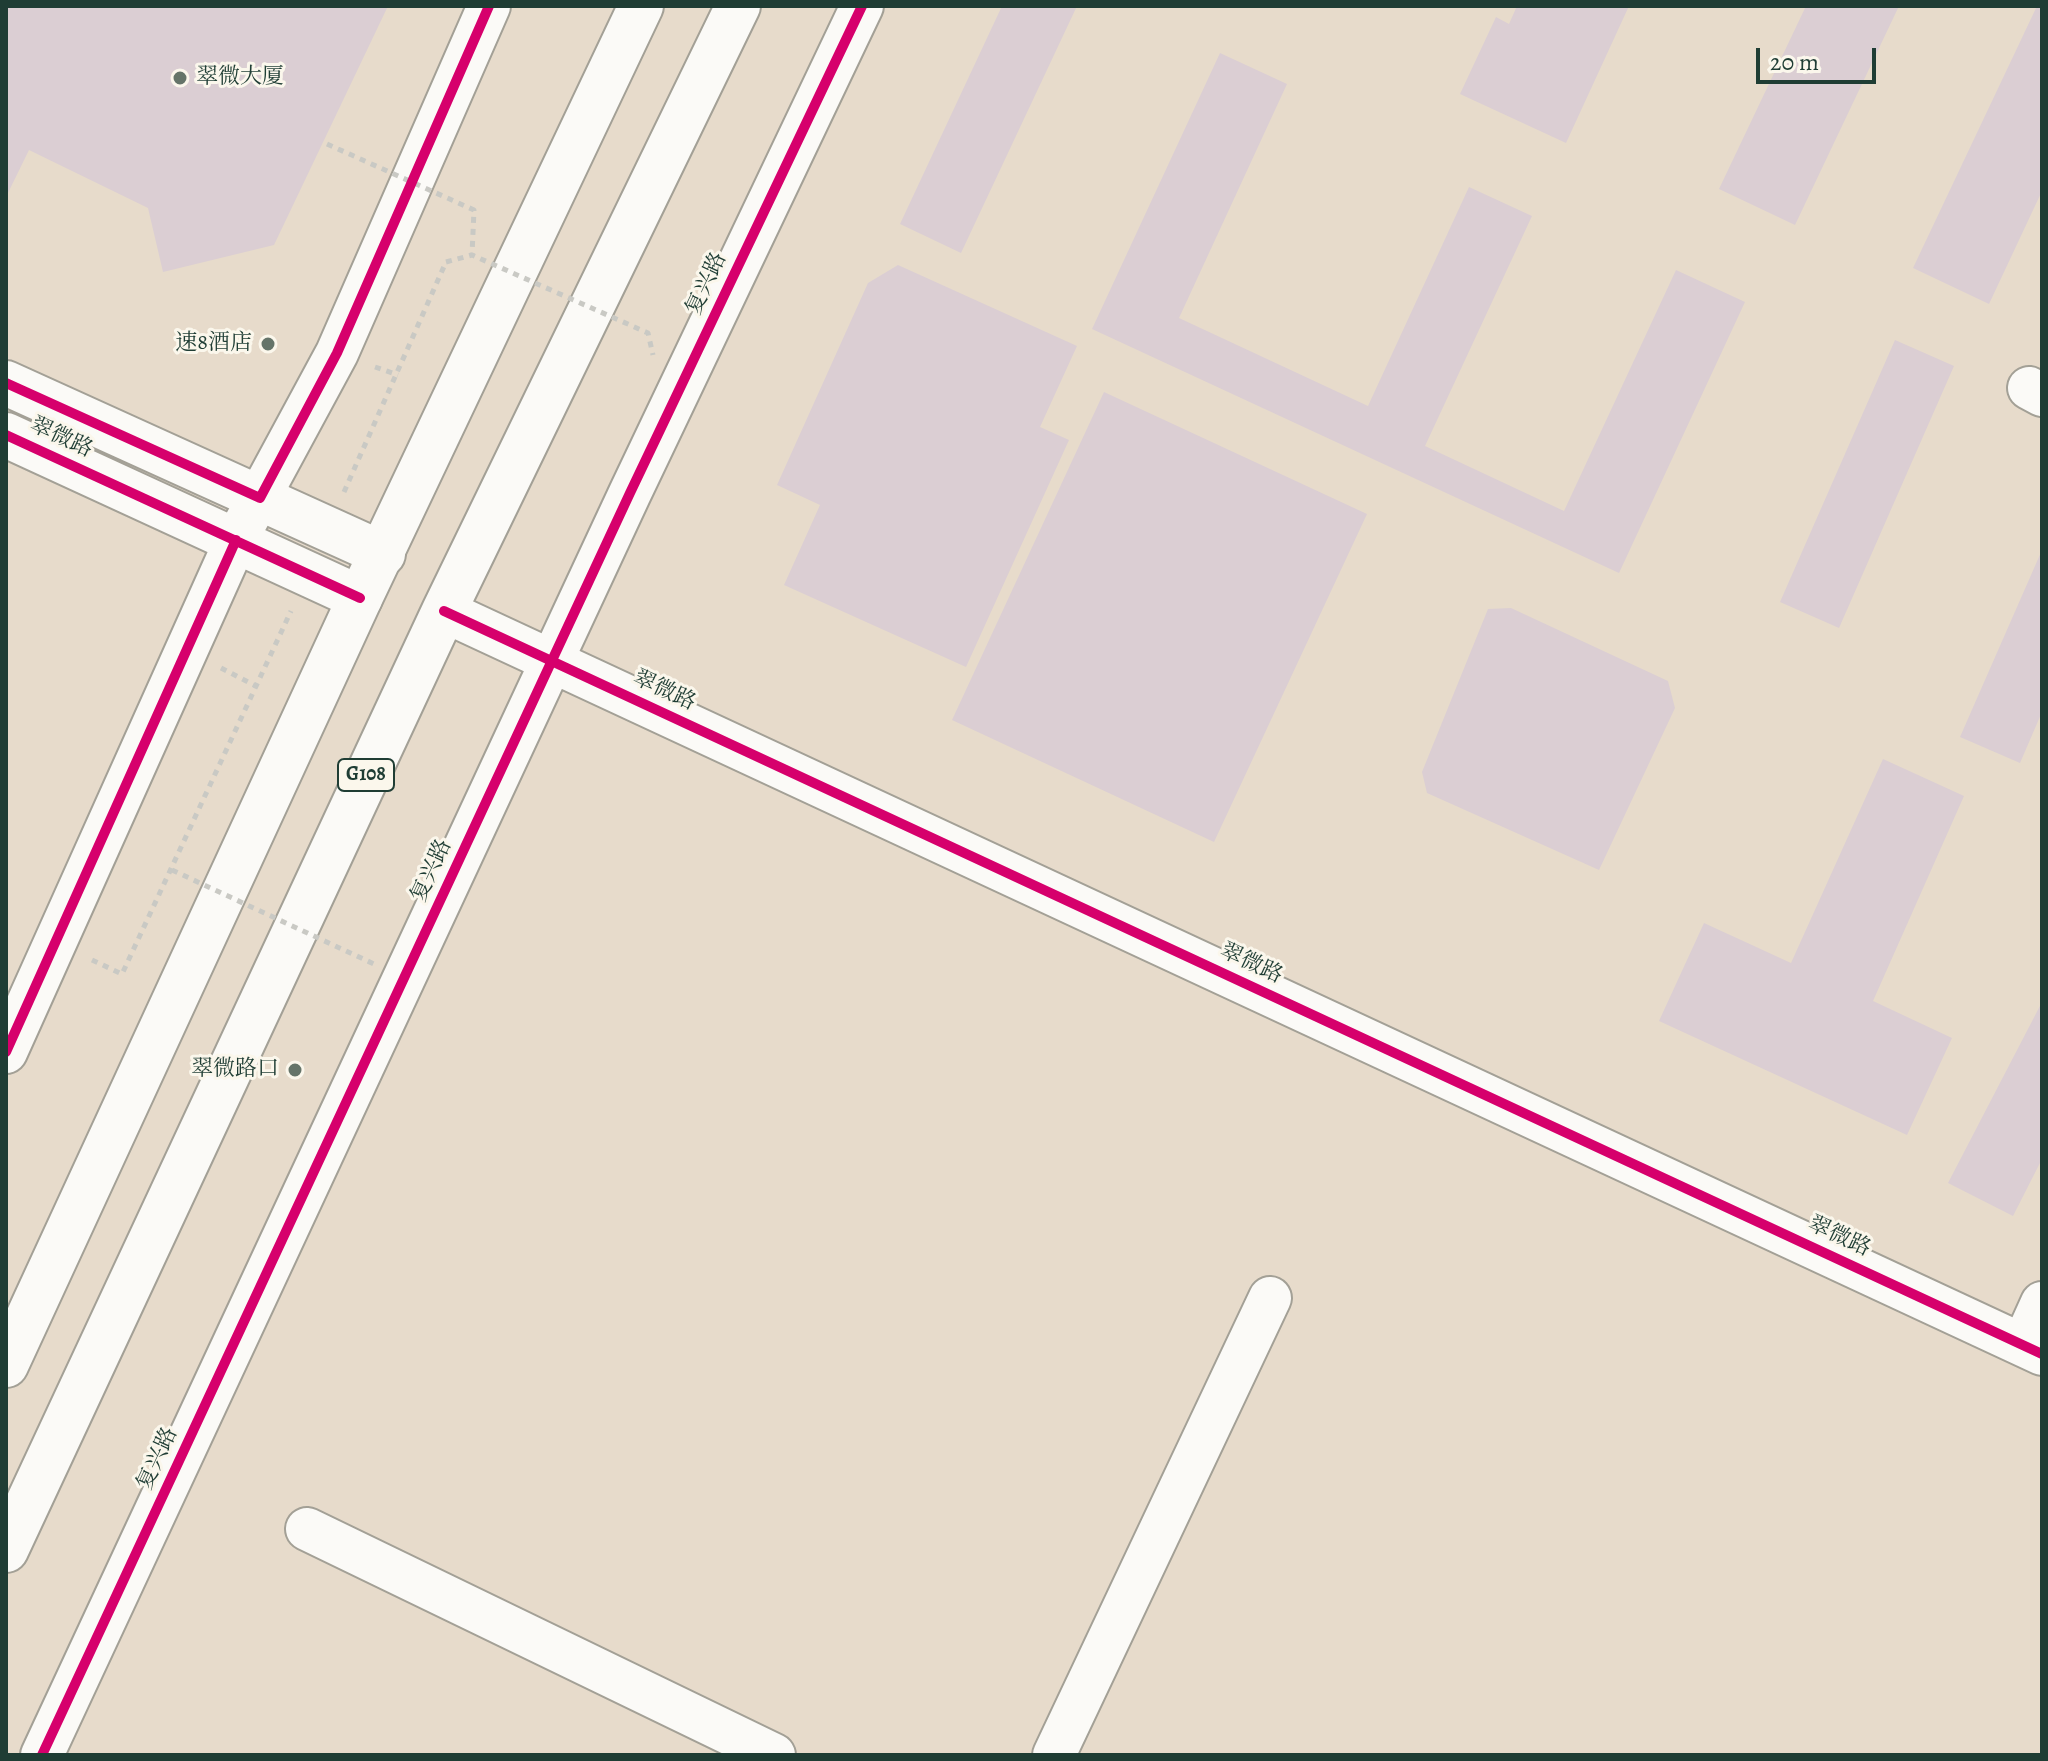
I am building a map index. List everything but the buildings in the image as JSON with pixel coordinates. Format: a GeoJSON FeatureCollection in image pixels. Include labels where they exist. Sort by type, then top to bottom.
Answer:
{"type":"FeatureCollection","features":[{"type":"Feature","properties":{"kind":"main road"},"geometry":{"type":"LineString","coordinates":[[6,1365],[360,598],[641,6]]}},
{"type":"Feature","properties":{"kind":"main road","name":"G108"},"geometry":{"type":"LineString","coordinates":[[6,1550],[444,611],[738,6]]}},
{"type":"Feature","properties":{"kind":"main road","name":"翠微路"},"geometry":{"type":"LineString","coordinates":[[6,383],[383,554]]}},
{"type":"Feature","properties":{"kind":"main road","name":"翠微路"},"geometry":{"type":"LineString","coordinates":[[6,435],[360,598]]}},
{"type":"Feature","properties":{"kind":"street"},"geometry":{"type":"LineString","coordinates":[[6,1052],[236,540],[337,353],[489,6]]}},
{"type":"Feature","properties":{"kind":"street","name":"复兴路"},"geometry":{"type":"LineString","coordinates":[[42,1755],[552,661],[862,6]]}},
{"type":"Feature","properties":{"kind":"street","name":"翠微路"},"geometry":{"type":"LineString","coordinates":[[444,611],[2032,1349]]}},
{"type":"Feature","properties":{"kind":"street"},"geometry":{"type":"LineString","coordinates":[[1054,1755],[1270,1298]]}},
{"type":"Feature","properties":{"kind":"street"},"geometry":{"type":"LineString","coordinates":[[2032,1349],[2042,1303]]}},
{"type":"Feature","properties":{"kind":"street"},"geometry":{"type":"LineString","coordinates":[[307,1529],[774,1755]]}},
{"type":"Feature","properties":{"kind":"path"},"geometry":{"type":"LineString","coordinates":[[327,144],[474,210],[472,255]]}},
{"type":"Feature","properties":{"kind":"path"},"geometry":{"type":"LineString","coordinates":[[327,529],[446,262],[472,255],[648,333],[653,355]]}},
{"type":"Feature","properties":{"kind":"path"},"geometry":{"type":"LineString","coordinates":[[122,974],[308,574]]}},
{"type":"Feature","properties":{"kind":"path"},"geometry":{"type":"LineString","coordinates":[[172,870],[374,964]]}},
{"type":"Feature","properties":{"kind":"cycle path"},"geometry":{"type":"LineString","coordinates":[[6,383],[260,498],[337,353],[489,6]]}},
{"type":"Feature","properties":{"kind":"cycle path"},"geometry":{"type":"LineString","coordinates":[[42,1755],[630,493],[862,6]]}},
{"type":"Feature","properties":{"kind":"cycle path"},"geometry":{"type":"LineString","coordinates":[[6,435],[360,598]]}},
{"type":"Feature","properties":{"kind":"cycle path"},"geometry":{"type":"LineString","coordinates":[[6,1052],[236,540]]}},
{"type":"Feature","properties":{"kind":"cycle path"},"geometry":{"type":"LineString","coordinates":[[444,611],[2042,1354]]}},
{"type":"Feature","properties":{"kind":"place","name":"翠微大厦"},"geometry":{"type":"Point","coordinates":[180,78]}},
{"type":"Feature","properties":{"kind":"place","name":"速8酒店"},"geometry":{"type":"Point","coordinates":[268,344]}},
{"type":"Feature","properties":{"kind":"place","name":"翠微路口"},"geometry":{"type":"Point","coordinates":[295,1070]}}]}
